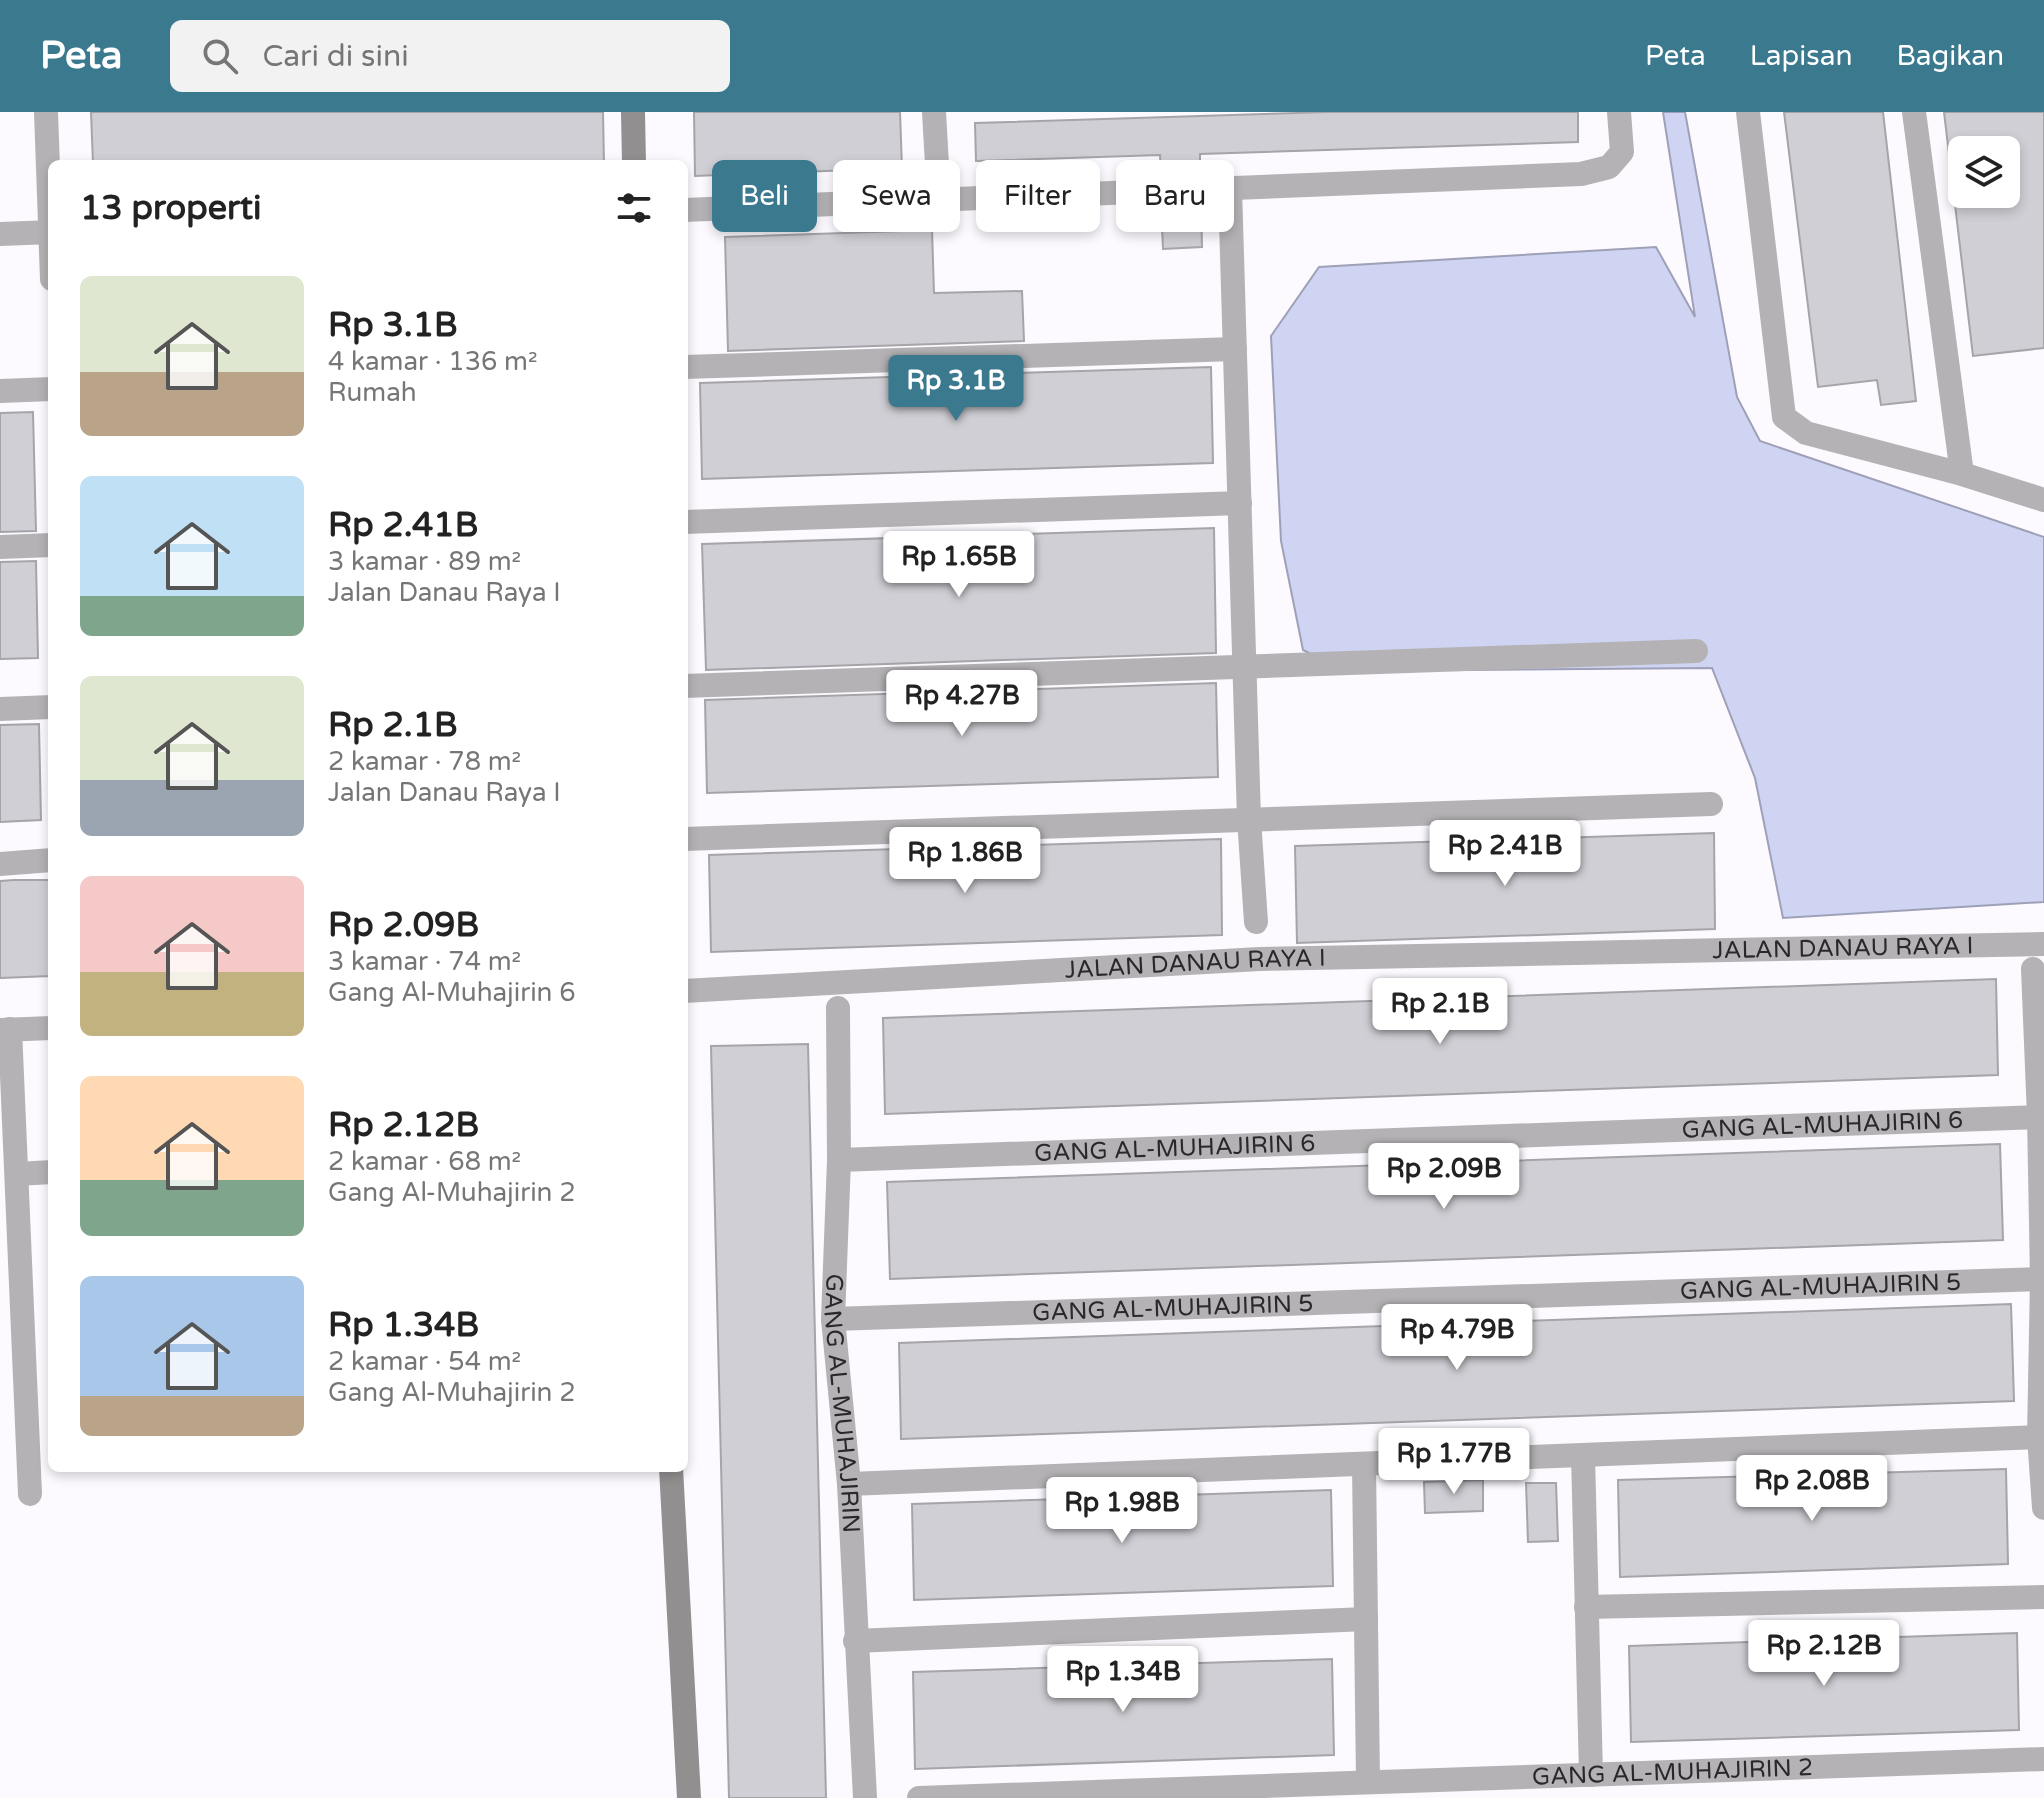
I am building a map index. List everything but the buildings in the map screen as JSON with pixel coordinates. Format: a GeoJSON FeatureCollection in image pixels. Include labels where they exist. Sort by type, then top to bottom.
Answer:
{"type":"FeatureCollection","features":[{"type":"Feature","properties":{"kind":"street"},"geometry":{"type":"LineString","coordinates":[[46,112],[48,160]]}},
{"type":"Feature","properties":{"kind":"street"},"geometry":{"type":"LineString","coordinates":[[633,112],[634,160]]}},
{"type":"Feature","properties":{"kind":"street"},"geometry":{"type":"LineString","coordinates":[[934,112],[937,160]]}},
{"type":"Feature","properties":{"kind":"street"},"geometry":{"type":"LineString","coordinates":[[1234,189],[1581,174],[1609,167],[1622,152],[1619,112]]}},
{"type":"Feature","properties":{"kind":"street"},"geometry":{"type":"LineString","coordinates":[[1748,112],[1784,417],[1806,433],[1962,474],[2044,500]]}},
{"type":"Feature","properties":{"kind":"street"},"geometry":{"type":"LineString","coordinates":[[1914,112],[1962,474]]}},
{"type":"Feature","properties":{"kind":"street"},"geometry":{"type":"LineString","coordinates":[[960,199],[1116,193]]}},
{"type":"Feature","properties":{"kind":"street"},"geometry":{"type":"LineString","coordinates":[[688,210],[833,204]]}},
{"type":"Feature","properties":{"kind":"street"},"geometry":{"type":"LineString","coordinates":[[0,234],[48,232]]}},
{"type":"Feature","properties":{"kind":"street"},"geometry":{"type":"LineString","coordinates":[[1231,232],[1249,819],[1256,922]]}},
{"type":"Feature","properties":{"kind":"street"},"geometry":{"type":"LineString","coordinates":[[688,367],[1235,349]]}},
{"type":"Feature","properties":{"kind":"street"},"geometry":{"type":"LineString","coordinates":[[0,391],[48,389]]}},
{"type":"Feature","properties":{"kind":"street"},"geometry":{"type":"LineString","coordinates":[[688,522],[1240,503]]}},
{"type":"Feature","properties":{"kind":"street"},"geometry":{"type":"LineString","coordinates":[[0,547],[48,545]]}},
{"type":"Feature","properties":{"kind":"street"},"geometry":{"type":"LineString","coordinates":[[688,686],[1696,651]]}},
{"type":"Feature","properties":{"kind":"street"},"geometry":{"type":"LineString","coordinates":[[0,709],[48,707]]}},
{"type":"Feature","properties":{"kind":"street"},"geometry":{"type":"LineString","coordinates":[[688,839],[1711,804]]}},
{"type":"Feature","properties":{"kind":"street"},"geometry":{"type":"LineString","coordinates":[[0,864],[48,860]]}},
{"type":"Feature","properties":{"kind":"street","name":"JALAN DANAU RAYA I"},"geometry":{"type":"LineString","coordinates":[[688,991],[1260,959],[2044,944]]}},
{"type":"Feature","properties":{"kind":"street"},"geometry":{"type":"LineString","coordinates":[[2033,969],[2042,1279],[2039,1437],[2044,1508]]}},
{"type":"Feature","properties":{"kind":"street","name":"GANG AL-MUHAJIRIN"},"geometry":{"type":"LineString","coordinates":[[838,1008],[839,1160],[833,1319],[849,1484],[865,1798]]}},
{"type":"Feature","properties":{"kind":"street"},"geometry":{"type":"LineString","coordinates":[[30,1494],[17,1174],[5,1030],[48,1028]]}},
{"type":"Feature","properties":{"kind":"street","name":"GANG AL-MUHAJIRIN 6"},"geometry":{"type":"LineString","coordinates":[[839,1160],[2039,1117]]}},
{"type":"Feature","properties":{"kind":"street"},"geometry":{"type":"LineString","coordinates":[[17,1174],[48,1172]]}},
{"type":"Feature","properties":{"kind":"street","name":"GANG AL-MUHAJIRIN 5"},"geometry":{"type":"LineString","coordinates":[[833,1319],[2042,1279]]}},
{"type":"Feature","properties":{"kind":"street"},"geometry":{"type":"LineString","coordinates":[[849,1484],[2039,1437]]}},
{"type":"Feature","properties":{"kind":"street"},"geometry":{"type":"LineString","coordinates":[[1583,1455],[1591,1775]]}},
{"type":"Feature","properties":{"kind":"street"},"geometry":{"type":"LineString","coordinates":[[1364,1464],[1368,1782]]}},
{"type":"Feature","properties":{"kind":"street"},"geometry":{"type":"LineString","coordinates":[[671,1472],[689,1798]]}},
{"type":"Feature","properties":{"kind":"street"},"geometry":{"type":"LineString","coordinates":[[1586,1607],[2044,1597]]}},
{"type":"Feature","properties":{"kind":"street"},"geometry":{"type":"LineString","coordinates":[[855,1641],[1366,1619]]}},
{"type":"Feature","properties":{"kind":"street","name":"GANG AL-MUHAJIRIN 2"},"geometry":{"type":"LineString","coordinates":[[919,1798],[2044,1759]]}},
{"type":"Feature","properties":{"kind":"water"},"geometry":{"type":"Polygon","coordinates":[[[1663,112],[1685,112],[1737,397],[1760,441],[2044,537],[2044,902],[1783,918],[1755,778],[1712,668],[1345,671],[1303,650],[1281,541],[1271,336],[1319,267],[1656,247],[1695,317],[1663,112]]]}}]}
